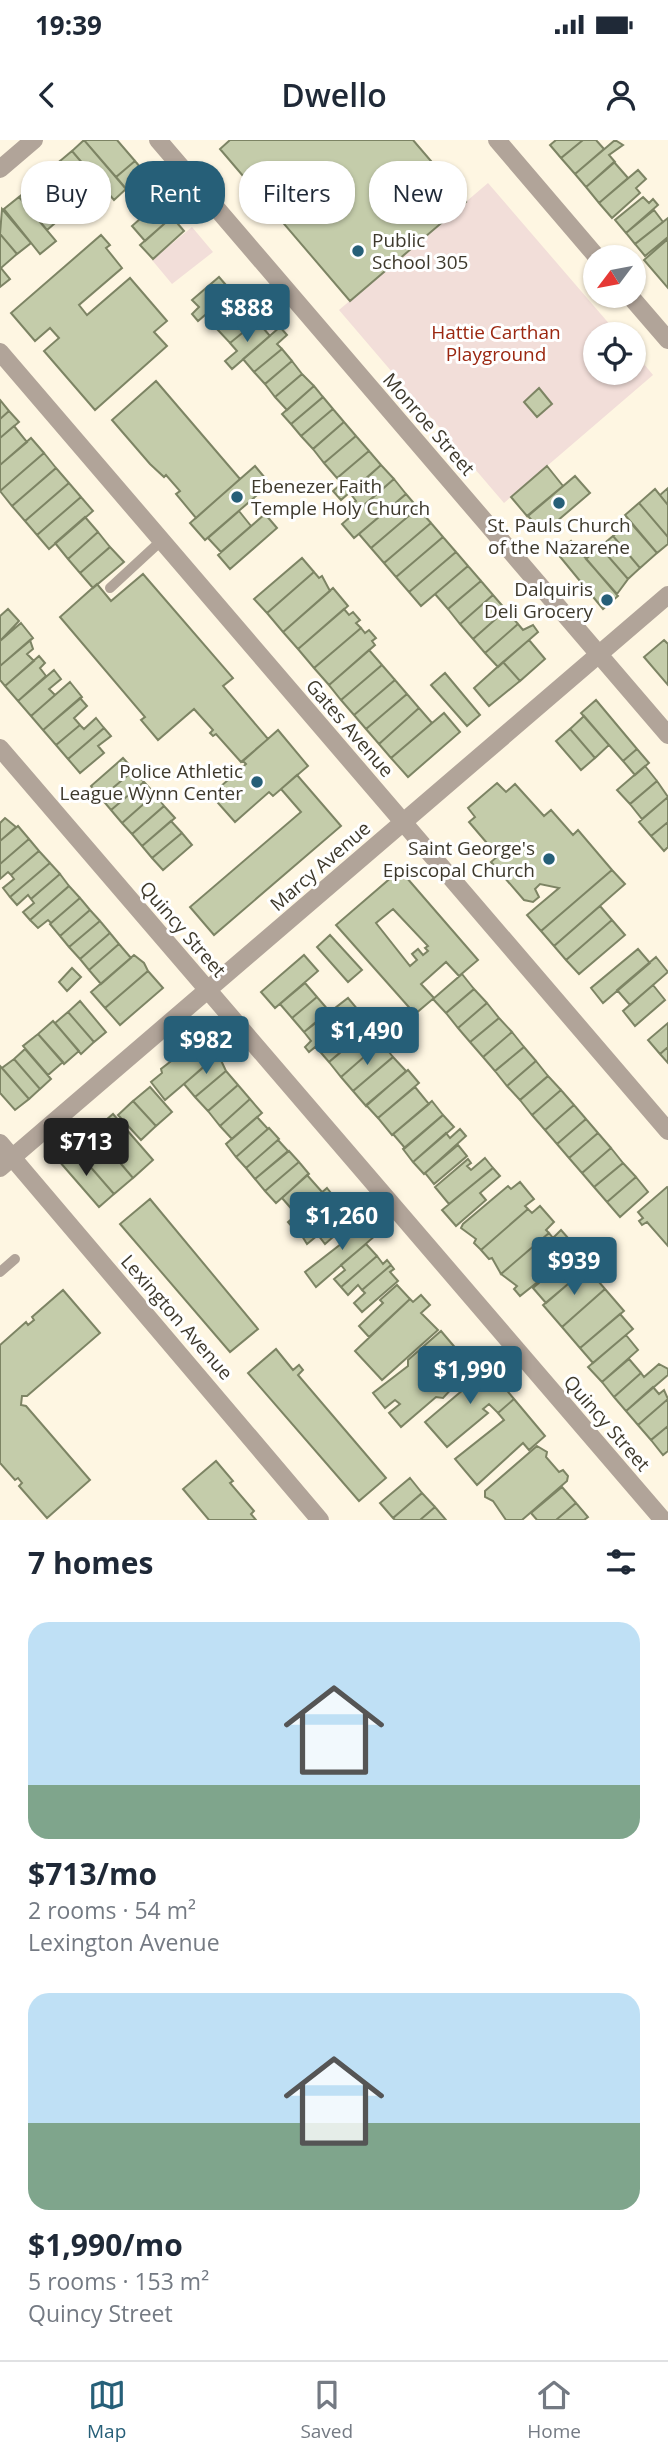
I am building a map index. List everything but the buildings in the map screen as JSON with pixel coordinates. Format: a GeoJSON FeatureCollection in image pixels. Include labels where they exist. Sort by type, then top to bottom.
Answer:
{"type":"FeatureCollection","features":[{"type":"Feature","properties":{"kind":"street"},"geometry":{"type":"LineString","coordinates":[[0,169],[34,140]]}},
{"type":"Feature","properties":{"kind":"street","name":"Monroe Street"},"geometry":{"type":"LineString","coordinates":[[158,140],[668,736]]}},
{"type":"Feature","properties":{"kind":"street"},"geometry":{"type":"LineString","coordinates":[[497,140],[587,245]]}},
{"type":"Feature","properties":{"kind":"street"},"geometry":{"type":"LineString","coordinates":[[640,308],[668,340]]}},
{"type":"Feature","properties":{"kind":"street","name":"Gates Avenue"},"geometry":{"type":"LineString","coordinates":[[0,352],[668,1131]]}},
{"type":"Feature","properties":{"kind":"street","name":"Marcy Avenue"},"geometry":{"type":"LineString","coordinates":[[6,1163],[668,595]]}},
{"type":"Feature","properties":{"kind":"street","name":"Quincy Street"},"geometry":{"type":"LineString","coordinates":[[0,748],[663,1520]]}},
{"type":"Feature","properties":{"kind":"street","name":"Lexington Avenue"},"geometry":{"type":"LineString","coordinates":[[0,1143],[6,1163],[320,1520]]}},
{"type":"Feature","properties":{"kind":"lane"},"geometry":{"type":"LineString","coordinates":[[110,588],[162,540]]}},
{"type":"Feature","properties":{"kind":"lane"},"geometry":{"type":"LineString","coordinates":[[0,1272],[15,1259]]}},
{"type":"Feature","properties":{"kind":"green space","name":"Hattie Carthan Playground"},"geometry":{"type":"Polygon","coordinates":[[[488,183],[583,293],[583,308],[596,308],[608,322],[583,322],[583,385],[641,385],[504,503],[339,310],[440,224],[467,224],[467,201],[488,183]]]}},
{"type":"Feature","properties":{"kind":"green space"},"geometry":{"type":"Polygon","coordinates":[[[192,227],[213,252],[172,284],[152,260],[192,227]]]}},
{"type":"Feature","properties":{"kind":"green space","name":"Hattie Carthan Playground"},"geometry":{"type":"Polygon","coordinates":[[[646,367],[653,375],[646,381],[646,367]]]}},
{"type":"Feature","properties":{"kind":"place","name":"Public School 305"},"geometry":{"type":"Point","coordinates":[358,251]}},
{"type":"Feature","properties":{"kind":"place","name":"Ebenezer Faith Temple Holy Church"},"geometry":{"type":"Point","coordinates":[237,497]}},
{"type":"Feature","properties":{"kind":"place","name":"St. Pauls Church of the Nazarene"},"geometry":{"type":"Point","coordinates":[559,503]}},
{"type":"Feature","properties":{"kind":"place","name":"Dalquiris Deli Grocery"},"geometry":{"type":"Point","coordinates":[607,600]}},
{"type":"Feature","properties":{"kind":"place","name":"Police Athletic League Wynn Center"},"geometry":{"type":"Point","coordinates":[257,782]}},
{"type":"Feature","properties":{"kind":"place","name":"Saint George's Episcopal Church"},"geometry":{"type":"Point","coordinates":[549,859]}}]}
